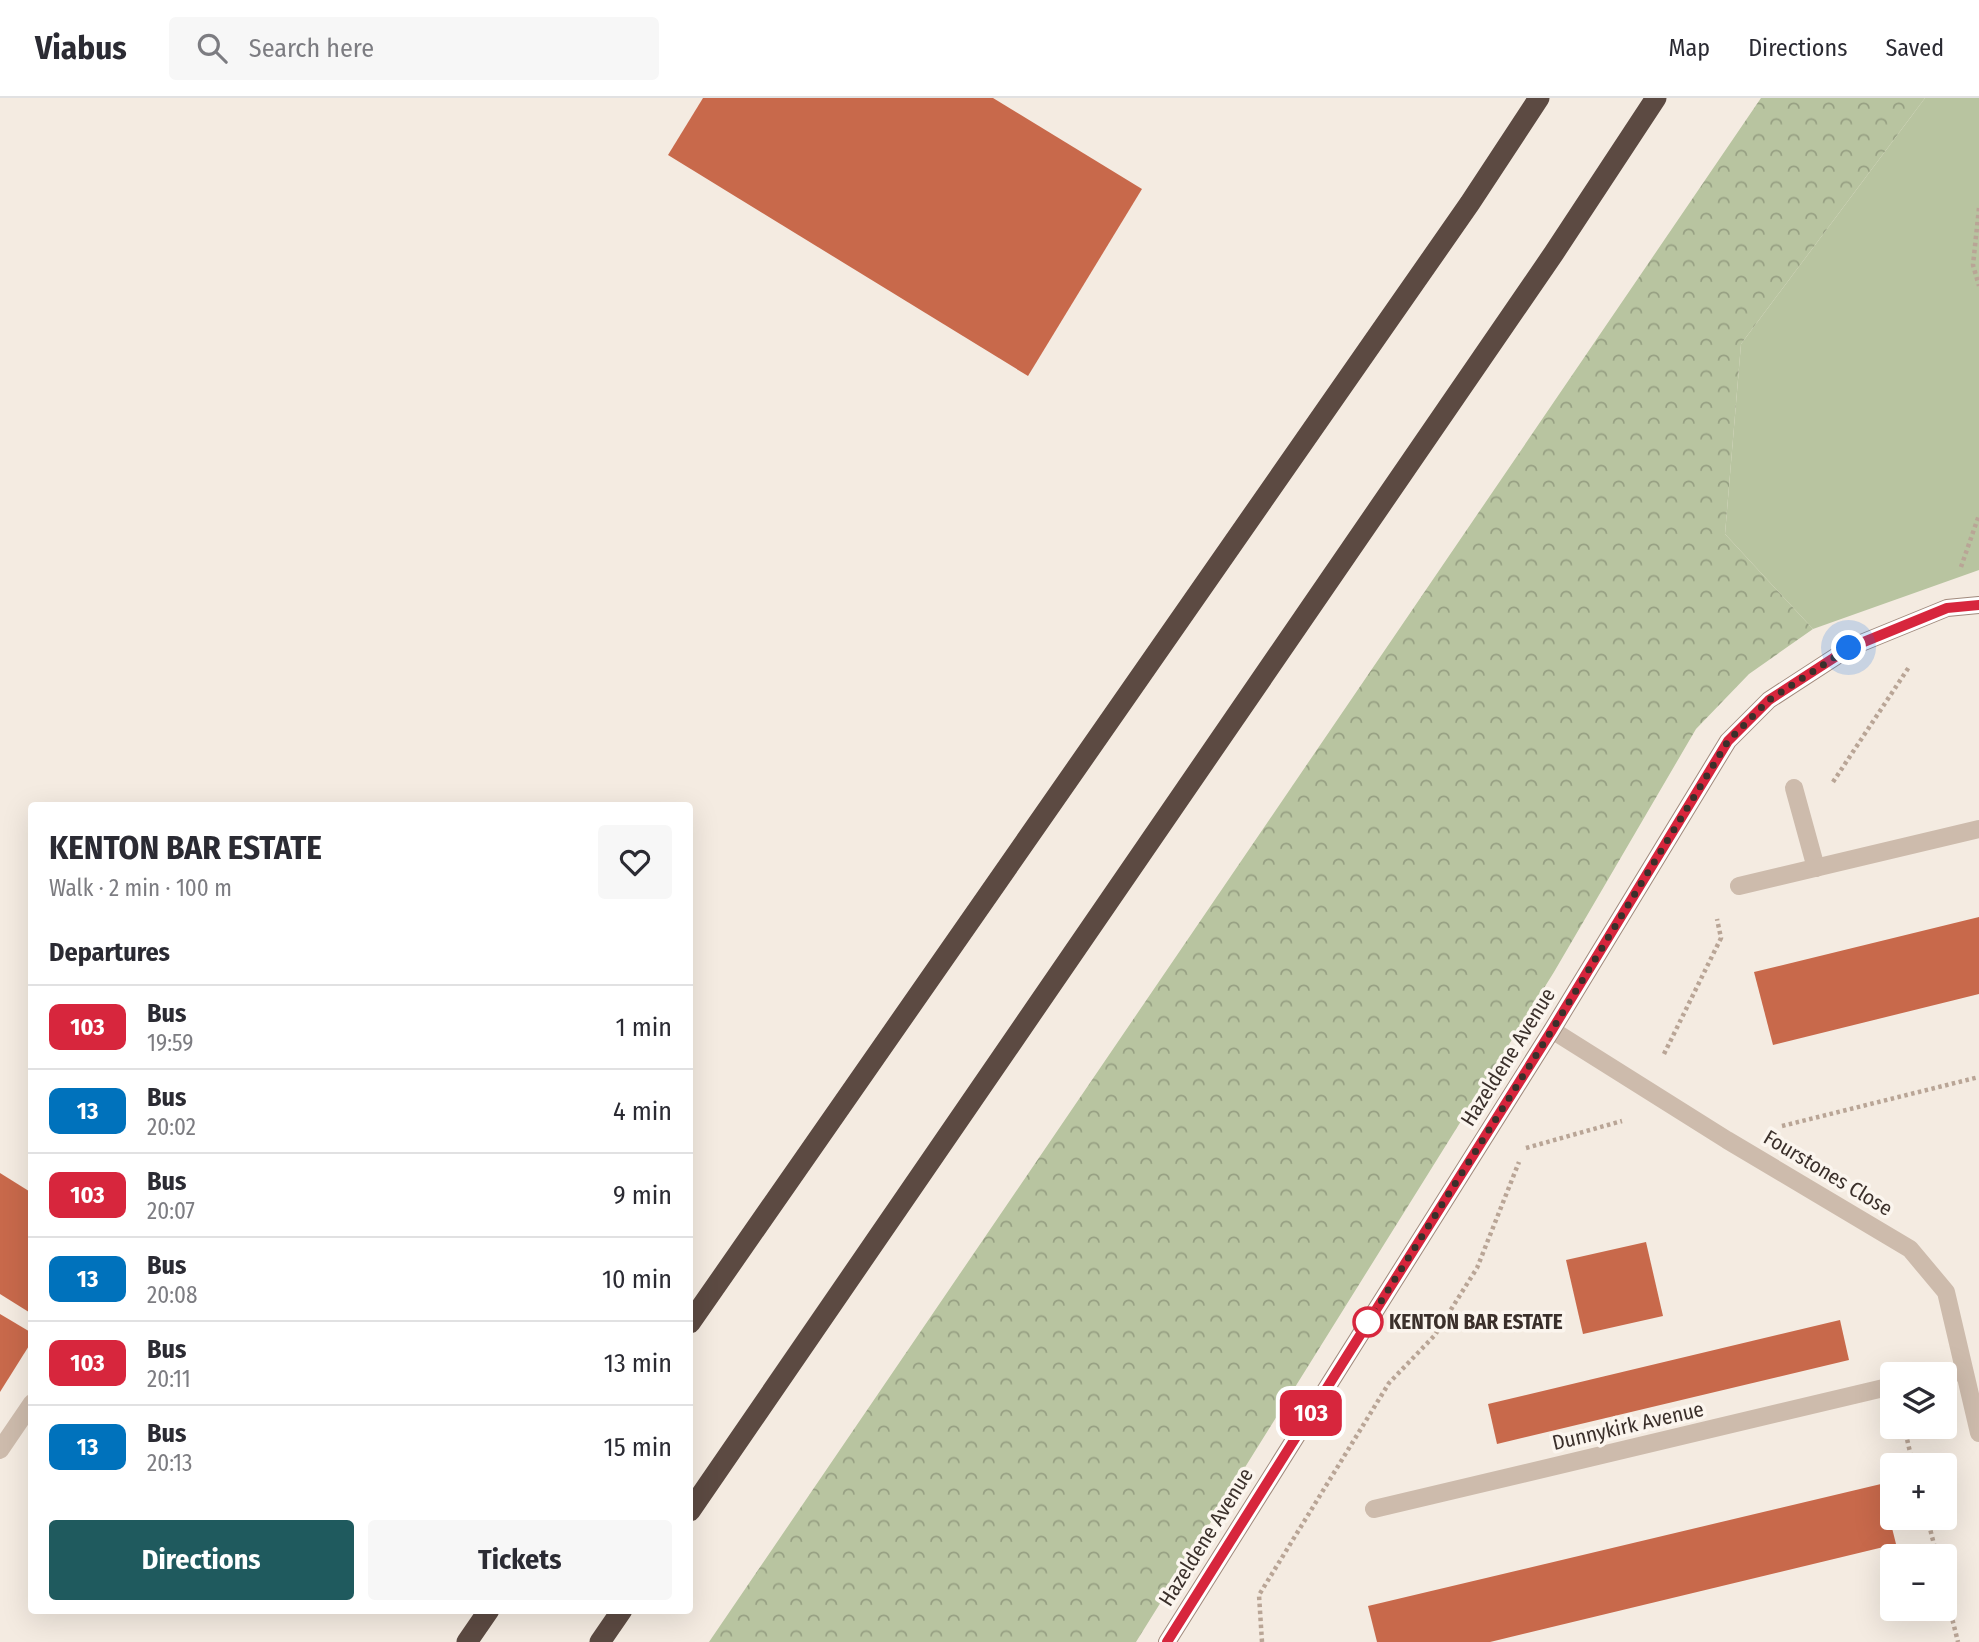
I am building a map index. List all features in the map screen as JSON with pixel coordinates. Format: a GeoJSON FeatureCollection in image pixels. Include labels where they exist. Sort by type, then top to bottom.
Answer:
{"type":"FeatureCollection","features":[{"type":"Feature","properties":{"kind":"highway"},"geometry":{"type":"LineString","coordinates":[[693,1318],[1462,214],[1539,98]]}},
{"type":"Feature","properties":{"kind":"highway"},"geometry":{"type":"LineString","coordinates":[[693,1507],[1546,264],[1656,98]]}},
{"type":"Feature","properties":{"kind":"highway"},"geometry":{"type":"LineString","coordinates":[[467,1642],[486,1614]]}},
{"type":"Feature","properties":{"kind":"highway"},"geometry":{"type":"LineString","coordinates":[[600,1642],[619,1614]]}},
{"type":"Feature","properties":{"kind":"street","name":"Hazeldene Avenue"},"geometry":{"type":"LineString","coordinates":[[1167,1642],[1552,1030],[1728,741],[1769,700],[1849,648],[1947,608],[1979,605]]}},
{"type":"Feature","properties":{"kind":"street"},"geometry":{"type":"LineString","coordinates":[[1794,788],[1816,868]]}},
{"type":"Feature","properties":{"kind":"street"},"geometry":{"type":"LineString","coordinates":[[1739,886],[1979,828]]}},
{"type":"Feature","properties":{"kind":"street","name":"Fourstones Close"},"geometry":{"type":"LineString","coordinates":[[1552,1030],[1727,1140],[1910,1249],[1946,1292],[1979,1433]]}},
{"type":"Feature","properties":{"kind":"street"},"geometry":{"type":"LineString","coordinates":[[1957,1372],[1964,1371]]}},
{"type":"Feature","properties":{"kind":"street","name":"Dunnykirk Avenue"},"geometry":{"type":"LineString","coordinates":[[1374,1509],[1880,1389]]}},
{"type":"Feature","properties":{"kind":"street"},"geometry":{"type":"LineString","coordinates":[[0,1450],[28,1409]]}},
{"type":"Feature","properties":{"kind":"path"},"geometry":{"type":"LineString","coordinates":[[1979,208],[1973,265],[1979,286]]}},
{"type":"Feature","properties":{"kind":"path"},"geometry":{"type":"LineString","coordinates":[[1525,1148],[1631,1119],[1721,938],[1717,919],[1745,914],[1739,886]]}},
{"type":"Feature","properties":{"kind":"path"},"geometry":{"type":"LineString","coordinates":[[1727,1140],[1979,1077]]}},
{"type":"Feature","properties":{"kind":"path"},"geometry":{"type":"LineString","coordinates":[[1262,1642],[1259,1595],[1389,1383],[1435,1335],[1477,1268],[1520,1160]]}},
{"type":"Feature","properties":{"kind":"path"},"geometry":{"type":"LineString","coordinates":[[1953,1621],[1958,1642]]}},
{"type":"Feature","properties":{"kind":"green space"},"geometry":{"type":"Polygon","coordinates":[[[1761,98],[1925,98],[1741,344],[1725,534],[1813,629],[1749,674],[1696,729],[1554,972],[1136,1642],[709,1642],[1761,98]]]}},
{"type":"Feature","properties":{"kind":"green space"},"geometry":{"type":"Polygon","coordinates":[[[1925,98],[1979,98],[1979,570],[1813,629],[1725,534],[1741,344],[1925,98]]]}},
{"type":"Feature","properties":{"kind":"building"},"geometry":{"type":"Polygon","coordinates":[[[703,98],[993,98],[1142,189],[1028,376],[668,155],[703,98]]]}},
{"type":"Feature","properties":{"kind":"building"},"geometry":{"type":"Polygon","coordinates":[[[1979,917],[1979,994],[1773,1045],[1754,972],[1979,917]]]}},
{"type":"Feature","properties":{"kind":"building"},"geometry":{"type":"Polygon","coordinates":[[[0,1173],[28,1190],[28,1312],[0,1294],[0,1173]]]}},
{"type":"Feature","properties":{"kind":"building"},"geometry":{"type":"Polygon","coordinates":[[[1646,1242],[1663,1316],[1583,1334],[1566,1260],[1646,1242]]]}},
{"type":"Feature","properties":{"kind":"building"},"geometry":{"type":"Polygon","coordinates":[[[0,1314],[28,1331],[28,1347],[0,1392],[0,1314]]]}},
{"type":"Feature","properties":{"kind":"building"},"geometry":{"type":"Polygon","coordinates":[[[1840,1320],[1849,1360],[1497,1444],[1488,1404],[1840,1320]]]}},
{"type":"Feature","properties":{"kind":"building"},"geometry":{"type":"Polygon","coordinates":[[[1880,1484],[1880,1530],[1892,1530],[1896,1544],[1880,1544],[1880,1548],[1490,1642],[1377,1642],[1368,1606],[1880,1484]]]}},
{"type":"Feature","properties":{"kind":"bus line","name":"103"},"geometry":{"type":"LineString","coordinates":[[1167,1642],[1552,1030],[1728,741],[1769,700],[1849,648],[1947,608],[1979,605]]}},
{"type":"Feature","properties":{"kind":"place","name":"KENTON BAR ESTATE"},"geometry":{"type":"Point","coordinates":[1368,1322]}},
{"type":"Feature","properties":{"kind":"route"},"geometry":{"type":"LineString","coordinates":[[1368,1322],[1552,1030],[1728,741],[1769,700],[1849,648]]}}]}
